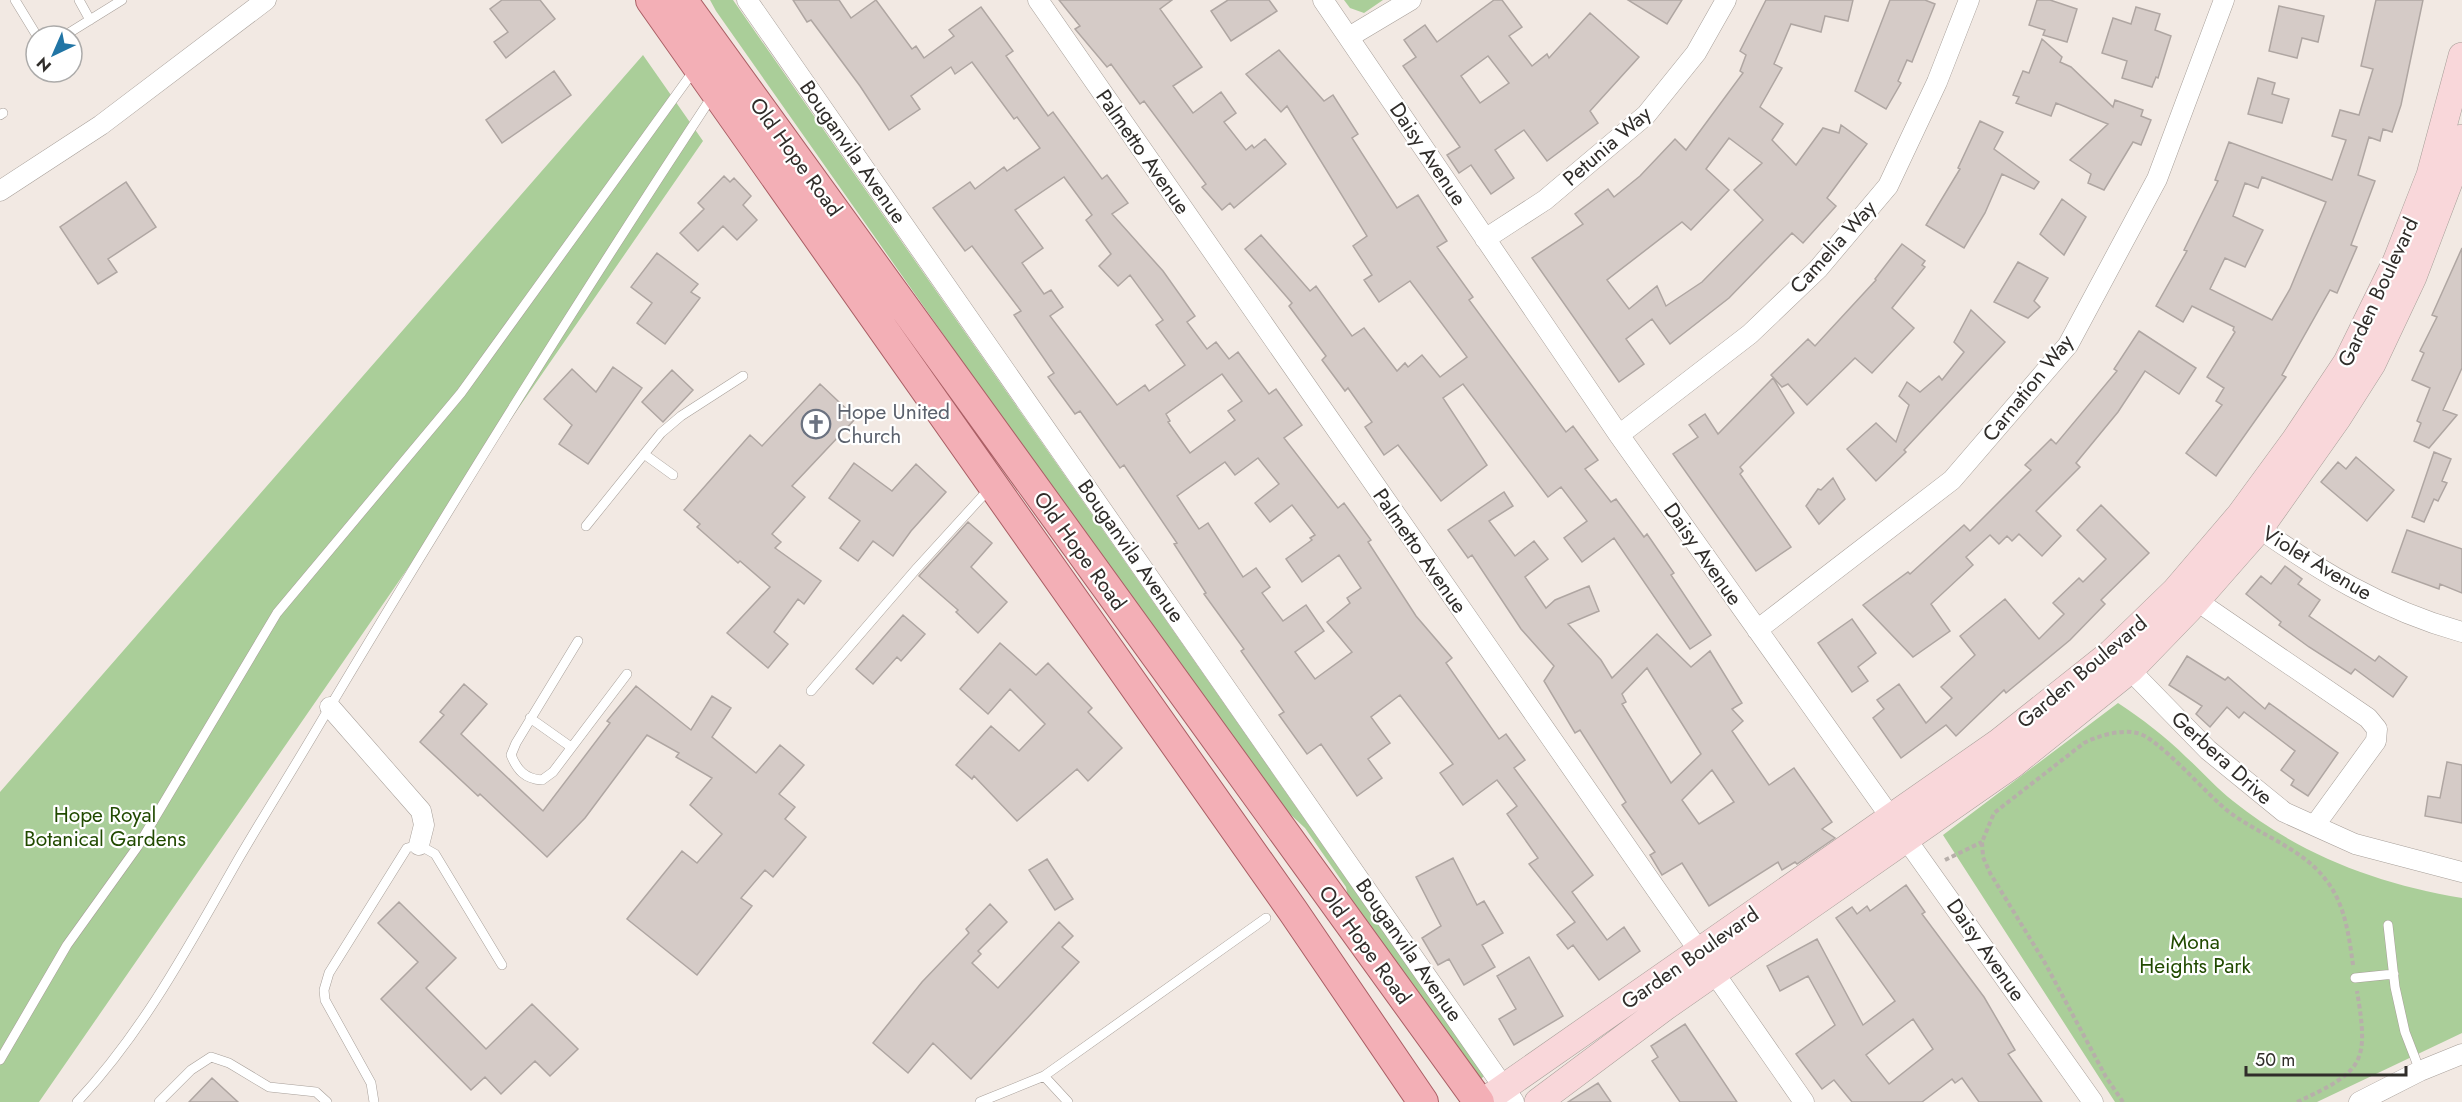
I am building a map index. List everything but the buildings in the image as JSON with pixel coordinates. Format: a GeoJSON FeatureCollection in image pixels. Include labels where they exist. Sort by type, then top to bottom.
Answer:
{"type":"FeatureCollection","features":[{"type":"Feature","properties":{"kind":"main road","name":"Old Hope Road"},"geometry":{"type":"LineString","coordinates":[[651,0],[705,55],[1495,1098]]}},
{"type":"Feature","properties":{"kind":"main road","name":"Old Hope Road"},"geometry":{"type":"LineString","coordinates":[[682,0],[705,55]]}},
{"type":"Feature","properties":{"kind":"main road","name":"Old Hope Road"},"geometry":{"type":"LineString","coordinates":[[723,80],[993,485],[1293,910],[1423,1102]]}},
{"type":"Feature","properties":{"kind":"street"},"geometry":{"type":"LineString","coordinates":[[0,191],[101,125],[265,0]]}},
{"type":"Feature","properties":{"kind":"street","name":"Bouganvila Avenue"},"geometry":{"type":"LineString","coordinates":[[747,0],[1495,1098]]}},
{"type":"Feature","properties":{"kind":"street","name":"Palmetto Avenue"},"geometry":{"type":"LineString","coordinates":[[1038,0],[1804,1102]]}},
{"type":"Feature","properties":{"kind":"street","name":"Daisy Avenue"},"geometry":{"type":"LineString","coordinates":[[1323,0],[1620,435],[2093,1102]]}},
{"type":"Feature","properties":{"kind":"street"},"geometry":{"type":"LineString","coordinates":[[1349,37],[1411,0]]}},
{"type":"Feature","properties":{"kind":"street","name":"Petunia Way"},"geometry":{"type":"LineString","coordinates":[[1485,240],[1545,200],[1646,115],[1696,53],[1726,0]]}},
{"type":"Feature","properties":{"kind":"street","name":"Camelia Way"},"geometry":{"type":"LineString","coordinates":[[1620,435],[1750,334],[1818,269],[1888,186],[1937,82],[1969,0]]}},
{"type":"Feature","properties":{"kind":"street","name":"Carnation Way"},"geometry":{"type":"LineString","coordinates":[[1757,630],[1952,480],[2068,345],[2157,179],[2224,0]]}},
{"type":"Feature","properties":{"kind":"street","name":"Garden Boulevard"},"geometry":{"type":"LineString","coordinates":[[1495,1098],[1698,951],[1900,828],[2013,765],[2130,670],[2197,601],[2250,522],[2295,440],[2347,362],[2383,290],[2430,175],[2462,56]]}},
{"type":"Feature","properties":{"kind":"street","name":"Garden Boulevard"},"geometry":{"type":"LineString","coordinates":[[1538,1102],[1617,1042],[1714,974],[1900,828],[1999,742],[2111,653],[2250,522],[2337,419],[2372,364],[2413,277],[2449,182],[2462,138]]}},
{"type":"Feature","properties":{"kind":"street","name":"Violet Avenue"},"geometry":{"type":"LineString","coordinates":[[2250,522],[2348,587],[2425,622],[2462,632]]}},
{"type":"Feature","properties":{"kind":"street"},"geometry":{"type":"LineString","coordinates":[[2197,601],[2368,718],[2377,729],[2376,741],[2315,825]]}},
{"type":"Feature","properties":{"kind":"street","name":"Gerbera Drive"},"geometry":{"type":"LineString","coordinates":[[2130,670],[2208,750],[2284,812],[2355,844],[2462,872]]}},
{"type":"Feature","properties":{"kind":"street"},"geometry":{"type":"LineString","coordinates":[[330,707],[421,811],[424,825],[419,845]]}},
{"type":"Feature","properties":{"kind":"street"},"geometry":{"type":"LineString","coordinates":[[2359,1102],[2420,1071],[2462,1054]]}},
{"type":"Feature","properties":{"kind":"lane"},"geometry":{"type":"LineString","coordinates":[[15,0],[30,24]]}},
{"type":"Feature","properties":{"kind":"lane"},"geometry":{"type":"LineString","coordinates":[[79,0],[90,20]]}},
{"type":"Feature","properties":{"kind":"lane"},"geometry":{"type":"LineString","coordinates":[[83,24],[122,0]]}},
{"type":"Feature","properties":{"kind":"lane"},"geometry":{"type":"LineString","coordinates":[[0,1060],[67,945],[138,846],[277,613],[460,393],[705,55]]}},
{"type":"Feature","properties":{"kind":"lane"},"geometry":{"type":"LineString","coordinates":[[77,1102],[123,1047],[185,954],[330,707],[596,273],[723,80]]}},
{"type":"Feature","properties":{"kind":"lane"},"geometry":{"type":"LineString","coordinates":[[586,526],[662,433],[681,416],[743,376]]}},
{"type":"Feature","properties":{"kind":"lane"},"geometry":{"type":"LineString","coordinates":[[644,454],[674,475]]}},
{"type":"Feature","properties":{"kind":"lane"},"geometry":{"type":"LineString","coordinates":[[811,691],[917,568],[993,485]]}},
{"type":"Feature","properties":{"kind":"lane"},"geometry":{"type":"LineString","coordinates":[[578,641],[530,718],[511,755],[516,768],[531,779],[542,780],[553,772],[627,674]]}},
{"type":"Feature","properties":{"kind":"lane"},"geometry":{"type":"LineString","coordinates":[[530,718],[571,747]]}},
{"type":"Feature","properties":{"kind":"lane"},"geometry":{"type":"LineString","coordinates":[[374,1102],[371,1083],[326,1000],[324,990],[329,973],[407,848],[419,845],[435,854],[502,965]]}},
{"type":"Feature","properties":{"kind":"lane"},"geometry":{"type":"LineString","coordinates":[[980,1102],[1044,1076],[1266,918]]}},
{"type":"Feature","properties":{"kind":"lane"},"geometry":{"type":"LineString","coordinates":[[2388,925],[2404,1032],[2420,1071]]}},
{"type":"Feature","properties":{"kind":"lane"},"geometry":{"type":"LineString","coordinates":[[2355,978],[2394,974]]}},
{"type":"Feature","properties":{"kind":"lane"},"geometry":{"type":"LineString","coordinates":[[159,1102],[191,1070],[211,1057],[229,1063],[269,1087],[316,1092],[327,1102]]}},
{"type":"Feature","properties":{"kind":"lane"},"geometry":{"type":"LineString","coordinates":[[1044,1076],[1068,1102]]}},
{"type":"Feature","properties":{"kind":"path"},"geometry":{"type":"LineString","coordinates":[[2123,1102],[2106,1077],[2045,963],[1990,873],[1983,858],[1982,842],[1994,813],[2084,743],[2099,735],[2137,733],[2158,746],[2229,812],[2310,863],[2326,879],[2336,896],[2347,925],[2364,1030],[2360,1055],[2354,1067],[2345,1077],[2297,1102]]}},
{"type":"Feature","properties":{"kind":"path"},"geometry":{"type":"LineString","coordinates":[[1929,868],[1982,842]]}},
{"type":"Feature","properties":{"kind":"green space"},"geometry":{"type":"Polygon","coordinates":[[[710,0],[733,0],[1484,1076],[1480,1080],[1351,911],[1346,887],[1305,828],[1263,789],[710,0]]]}},
{"type":"Feature","properties":{"kind":"green space"},"geometry":{"type":"Polygon","coordinates":[[[1344,0],[1383,0],[1364,13],[1350,8],[1344,0]]]}},
{"type":"Feature","properties":{"kind":"green space","name":"Hope Royal Botanical Gardens"},"geometry":{"type":"Polygon","coordinates":[[[643,55],[703,141],[39,1102],[0,1102],[0,792],[643,55]]]}},
{"type":"Feature","properties":{"kind":"green space","name":"Mona Heights Park"},"geometry":{"type":"Polygon","coordinates":[[[2118,703],[2170,742],[2233,801],[2285,837],[2313,852],[2370,875],[2400,885],[2462,898],[2462,1033],[2317,1102],[2115,1102],[1943,835],[2118,703]]]}},
{"type":"Feature","properties":{"kind":"place","name":"Hope United Church"},"geometry":{"type":"Point","coordinates":[816,424]}}]}
